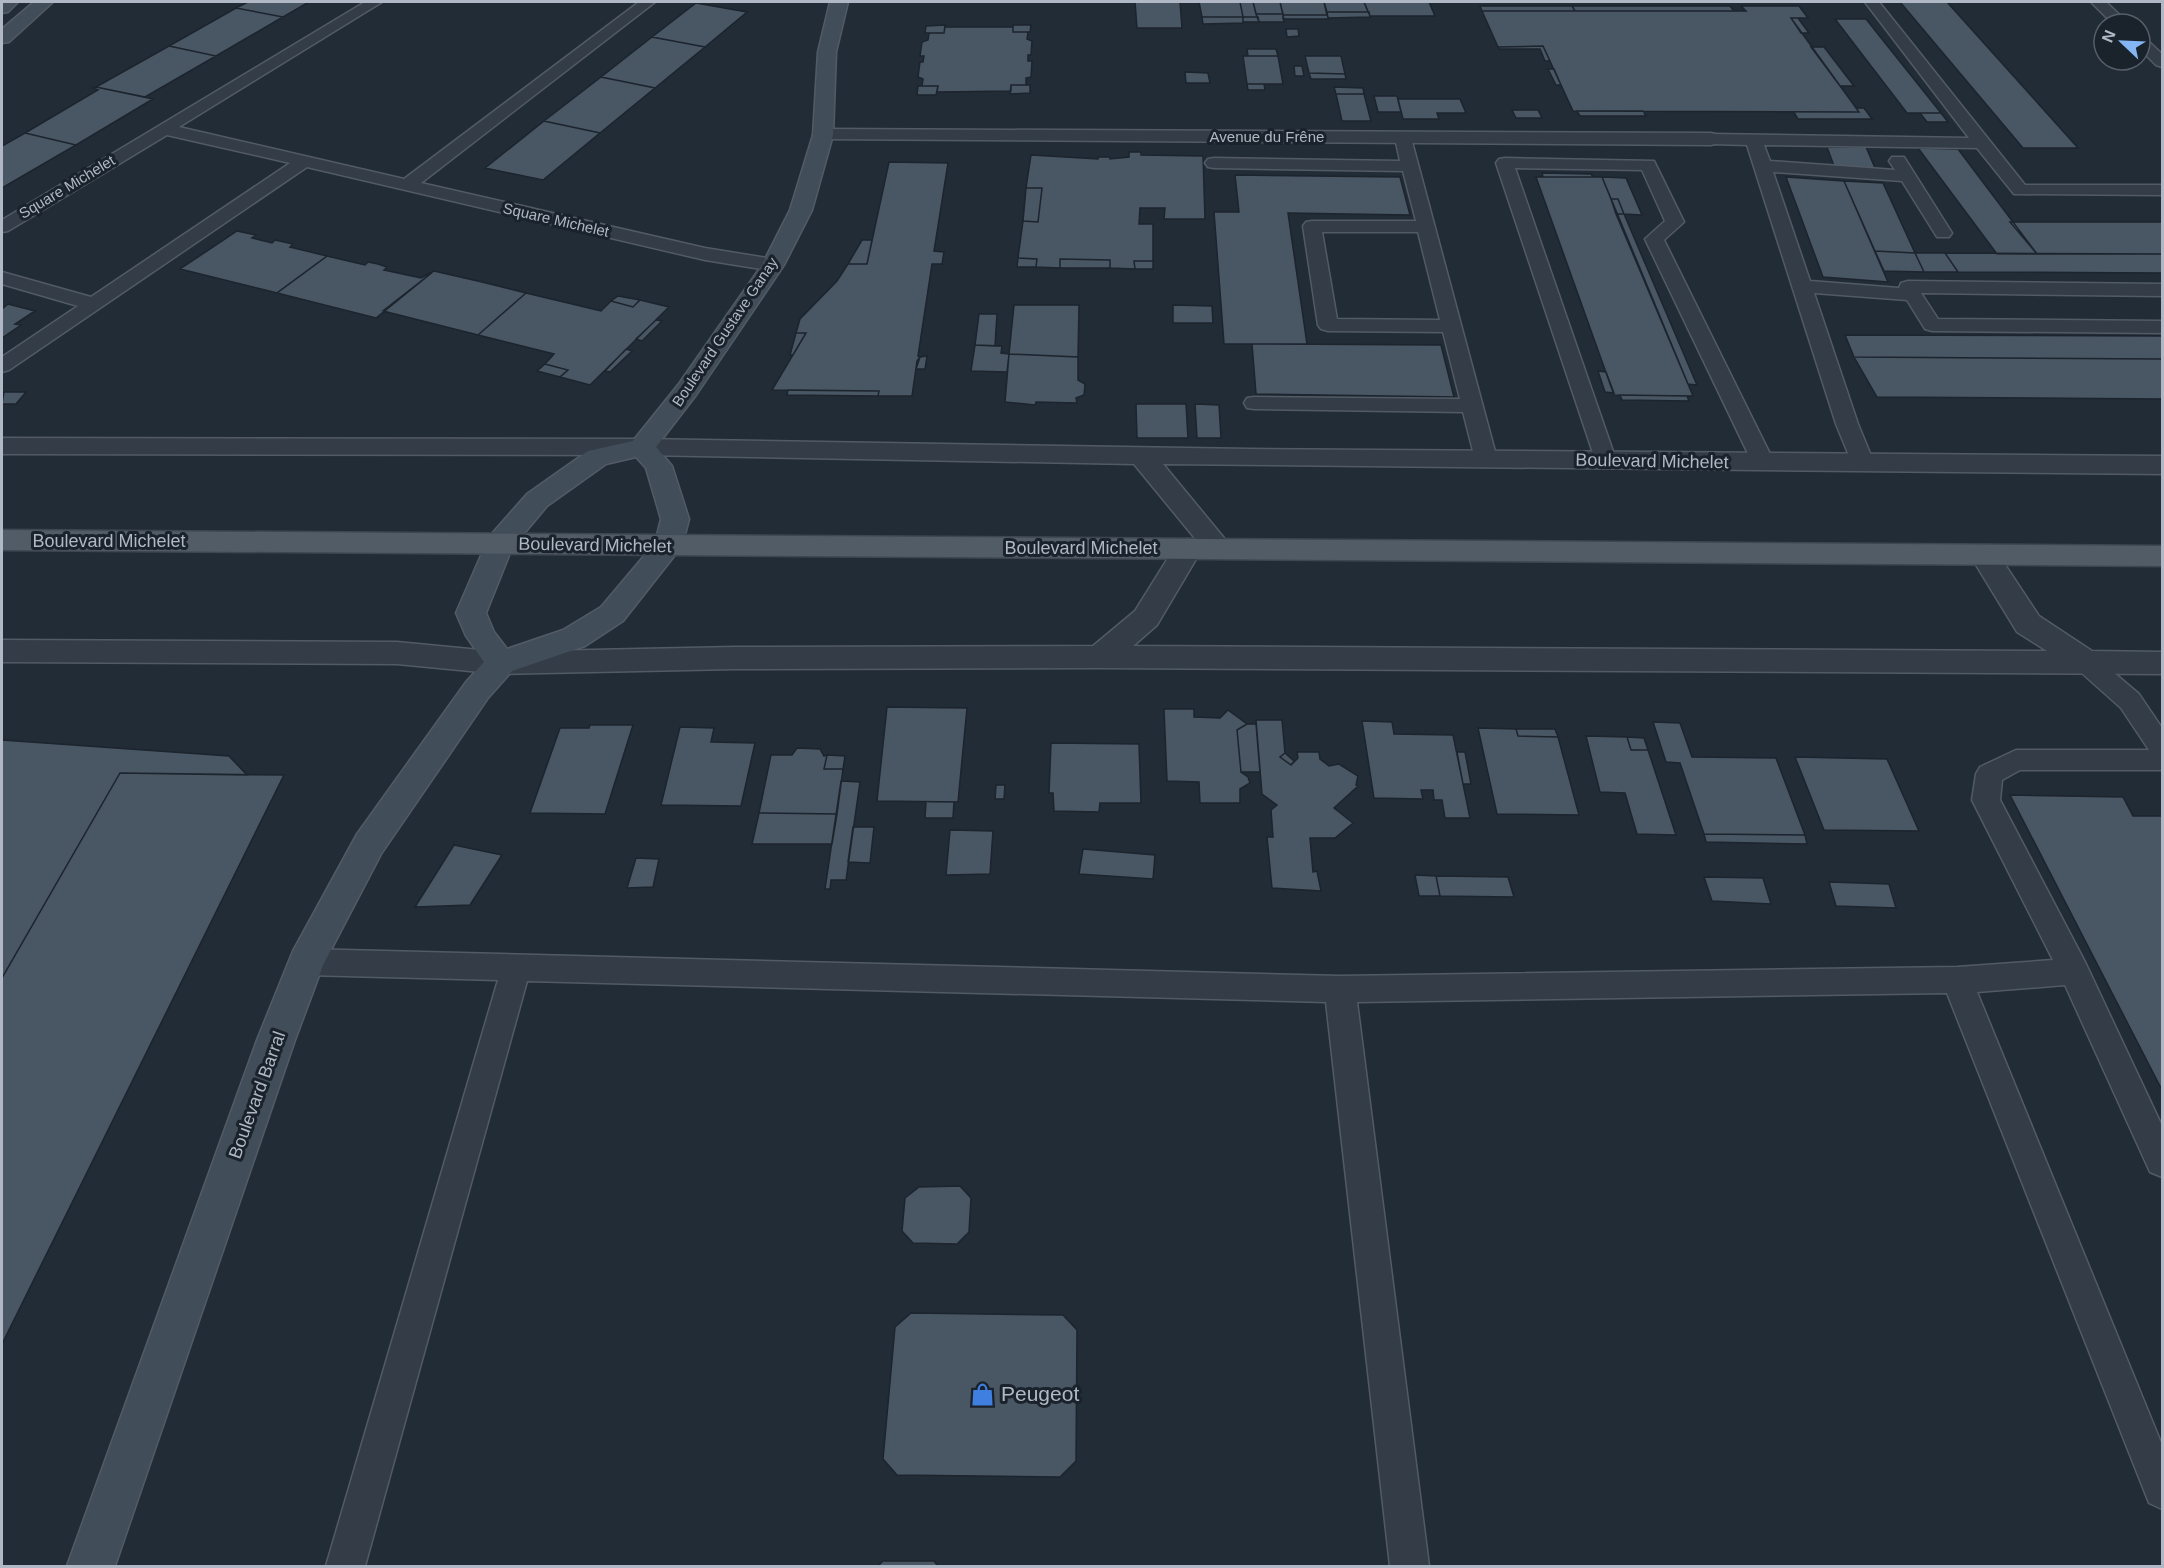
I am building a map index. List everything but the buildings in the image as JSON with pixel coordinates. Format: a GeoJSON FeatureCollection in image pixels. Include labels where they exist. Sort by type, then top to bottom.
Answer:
{"type":"FeatureCollection","features":[{"type":"Feature","properties":{"kind":"main road","name":"Boulevard Michelet"},"geometry":{"type":"LineString","coordinates":[[2,540],[2163,556]]}},
{"type":"Feature","properties":{"kind":"street"},"geometry":{"type":"LineString","coordinates":[[2,8],[9,2]]}},
{"type":"Feature","properties":{"kind":"street"},"geometry":{"type":"LineString","coordinates":[[2,38],[44,2]]}},
{"type":"Feature","properties":{"kind":"street","name":"Boulevard Gustave Ganay"},"geometry":{"type":"LineString","coordinates":[[642,447],[687,390],[773,265],[801,210],[823,135],[827,52],[839,2]]}},
{"type":"Feature","properties":{"kind":"street","name":"Avenue du Frêne"},"geometry":{"type":"LineString","coordinates":[[823,135],[1711,140]]}},
{"type":"Feature","properties":{"kind":"street","name":"Boulevard Michelet"},"geometry":{"type":"LineString","coordinates":[[2,446],[642,447],[1140,455],[2163,465]]}},
{"type":"Feature","properties":{"kind":"street"},"geometry":{"type":"LineString","coordinates":[[642,447],[659,466],[675,519],[668,546],[612,614],[574,638],[501,663],[481,636],[471,613],[499,544],[537,500],[597,457],[642,447]]}},
{"type":"Feature","properties":{"kind":"street"},"geometry":{"type":"LineString","coordinates":[[1140,455],[1219,549]]}},
{"type":"Feature","properties":{"kind":"street","name":"Boulevard Michelet"},"geometry":{"type":"LineString","coordinates":[[1100,657],[1146,618],[1188,549]]}},
{"type":"Feature","properties":{"kind":"street"},"geometry":{"type":"LineString","coordinates":[[1984,555],[2028,624],[2084,661]]}},
{"type":"Feature","properties":{"kind":"street"},"geometry":{"type":"LineString","coordinates":[[2,651],[397,653],[501,663],[735,658],[1100,657],[2163,663]]}},
{"type":"Feature","properties":{"kind":"street","name":"Boulevard Barral"},"geometry":{"type":"LineString","coordinates":[[91,1566],[268,1062],[306,962],[369,844],[447,731],[501,663]]}},
{"type":"Feature","properties":{"kind":"lane","name":"Square Michelet"},"geometry":{"type":"LineString","coordinates":[[2,227],[375,2]]}},
{"type":"Feature","properties":{"kind":"lane"},"geometry":{"type":"LineString","coordinates":[[407,185],[648,2]]}},
{"type":"Feature","properties":{"kind":"lane"},"geometry":{"type":"LineString","coordinates":[[1872,2],[2020,190],[2163,189]]}},
{"type":"Feature","properties":{"kind":"lane"},"geometry":{"type":"LineString","coordinates":[[2152,51],[2163,62]]}},
{"type":"Feature","properties":{"kind":"lane","name":"Square Michelet"},"geometry":{"type":"LineString","coordinates":[[164,129],[705,254],[773,265]]}},
{"type":"Feature","properties":{"kind":"lane"},"geometry":{"type":"LineString","coordinates":[[1403,138],[1486,459]]}},
{"type":"Feature","properties":{"kind":"lane"},"geometry":{"type":"LineString","coordinates":[[1711,140],[1982,143]]}},
{"type":"Feature","properties":{"kind":"lane"},"geometry":{"type":"LineString","coordinates":[[1754,140],[1847,424],[1863,463]]}},
{"type":"Feature","properties":{"kind":"lane"},"geometry":{"type":"LineString","coordinates":[[1886,141],[1943,233]]}},
{"type":"Feature","properties":{"kind":"lane"},"geometry":{"type":"LineString","coordinates":[[2,366],[304,161]]}},
{"type":"Feature","properties":{"kind":"lane"},"geometry":{"type":"LineString","coordinates":[[1214,163],[1410,166]]}},
{"type":"Feature","properties":{"kind":"lane"},"geometry":{"type":"LineString","coordinates":[[1605,460],[1505,163],[1648,165],[1675,222],[1654,239],[1763,462]]}},
{"type":"Feature","properties":{"kind":"lane"},"geometry":{"type":"LineString","coordinates":[[1763,166],[1908,176]]}},
{"type":"Feature","properties":{"kind":"lane"},"geometry":{"type":"LineString","coordinates":[[1426,227],[1312,226],[1328,325],[1452,326]]}},
{"type":"Feature","properties":{"kind":"lane"},"geometry":{"type":"LineString","coordinates":[[2,278],[94,304]]}},
{"type":"Feature","properties":{"kind":"lane"},"geometry":{"type":"LineString","coordinates":[[1802,286],[1913,295]]}},
{"type":"Feature","properties":{"kind":"lane"},"geometry":{"type":"LineString","coordinates":[[2163,290],[1908,287],[1932,325],[2163,327]]}},
{"type":"Feature","properties":{"kind":"lane"},"geometry":{"type":"LineString","coordinates":[[1254,403],[1472,406]]}},
{"type":"Feature","properties":{"kind":"lane"},"geometry":{"type":"LineString","coordinates":[[2084,661],[2130,701],[2163,748]]}},
{"type":"Feature","properties":{"kind":"lane"},"geometry":{"type":"LineString","coordinates":[[2163,760],[2016,760],[1989,774],[1986,800],[2074,971],[2163,1161]]}},
{"type":"Feature","properties":{"kind":"lane"},"geometry":{"type":"LineString","coordinates":[[306,962],[1340,989],[1957,980],[2074,971]]}},
{"type":"Feature","properties":{"kind":"lane"},"geometry":{"type":"LineString","coordinates":[[345,1566],[516,968]]}},
{"type":"Feature","properties":{"kind":"lane"},"geometry":{"type":"LineString","coordinates":[[1957,980],[2163,1490]]}},
{"type":"Feature","properties":{"kind":"lane"},"geometry":{"type":"LineString","coordinates":[[1340,989],[1408,1566]]}},
{"type":"Feature","properties":{"kind":"place","name":"Peugeot"},"geometry":{"type":"Point","coordinates":[983,1394]}}]}
